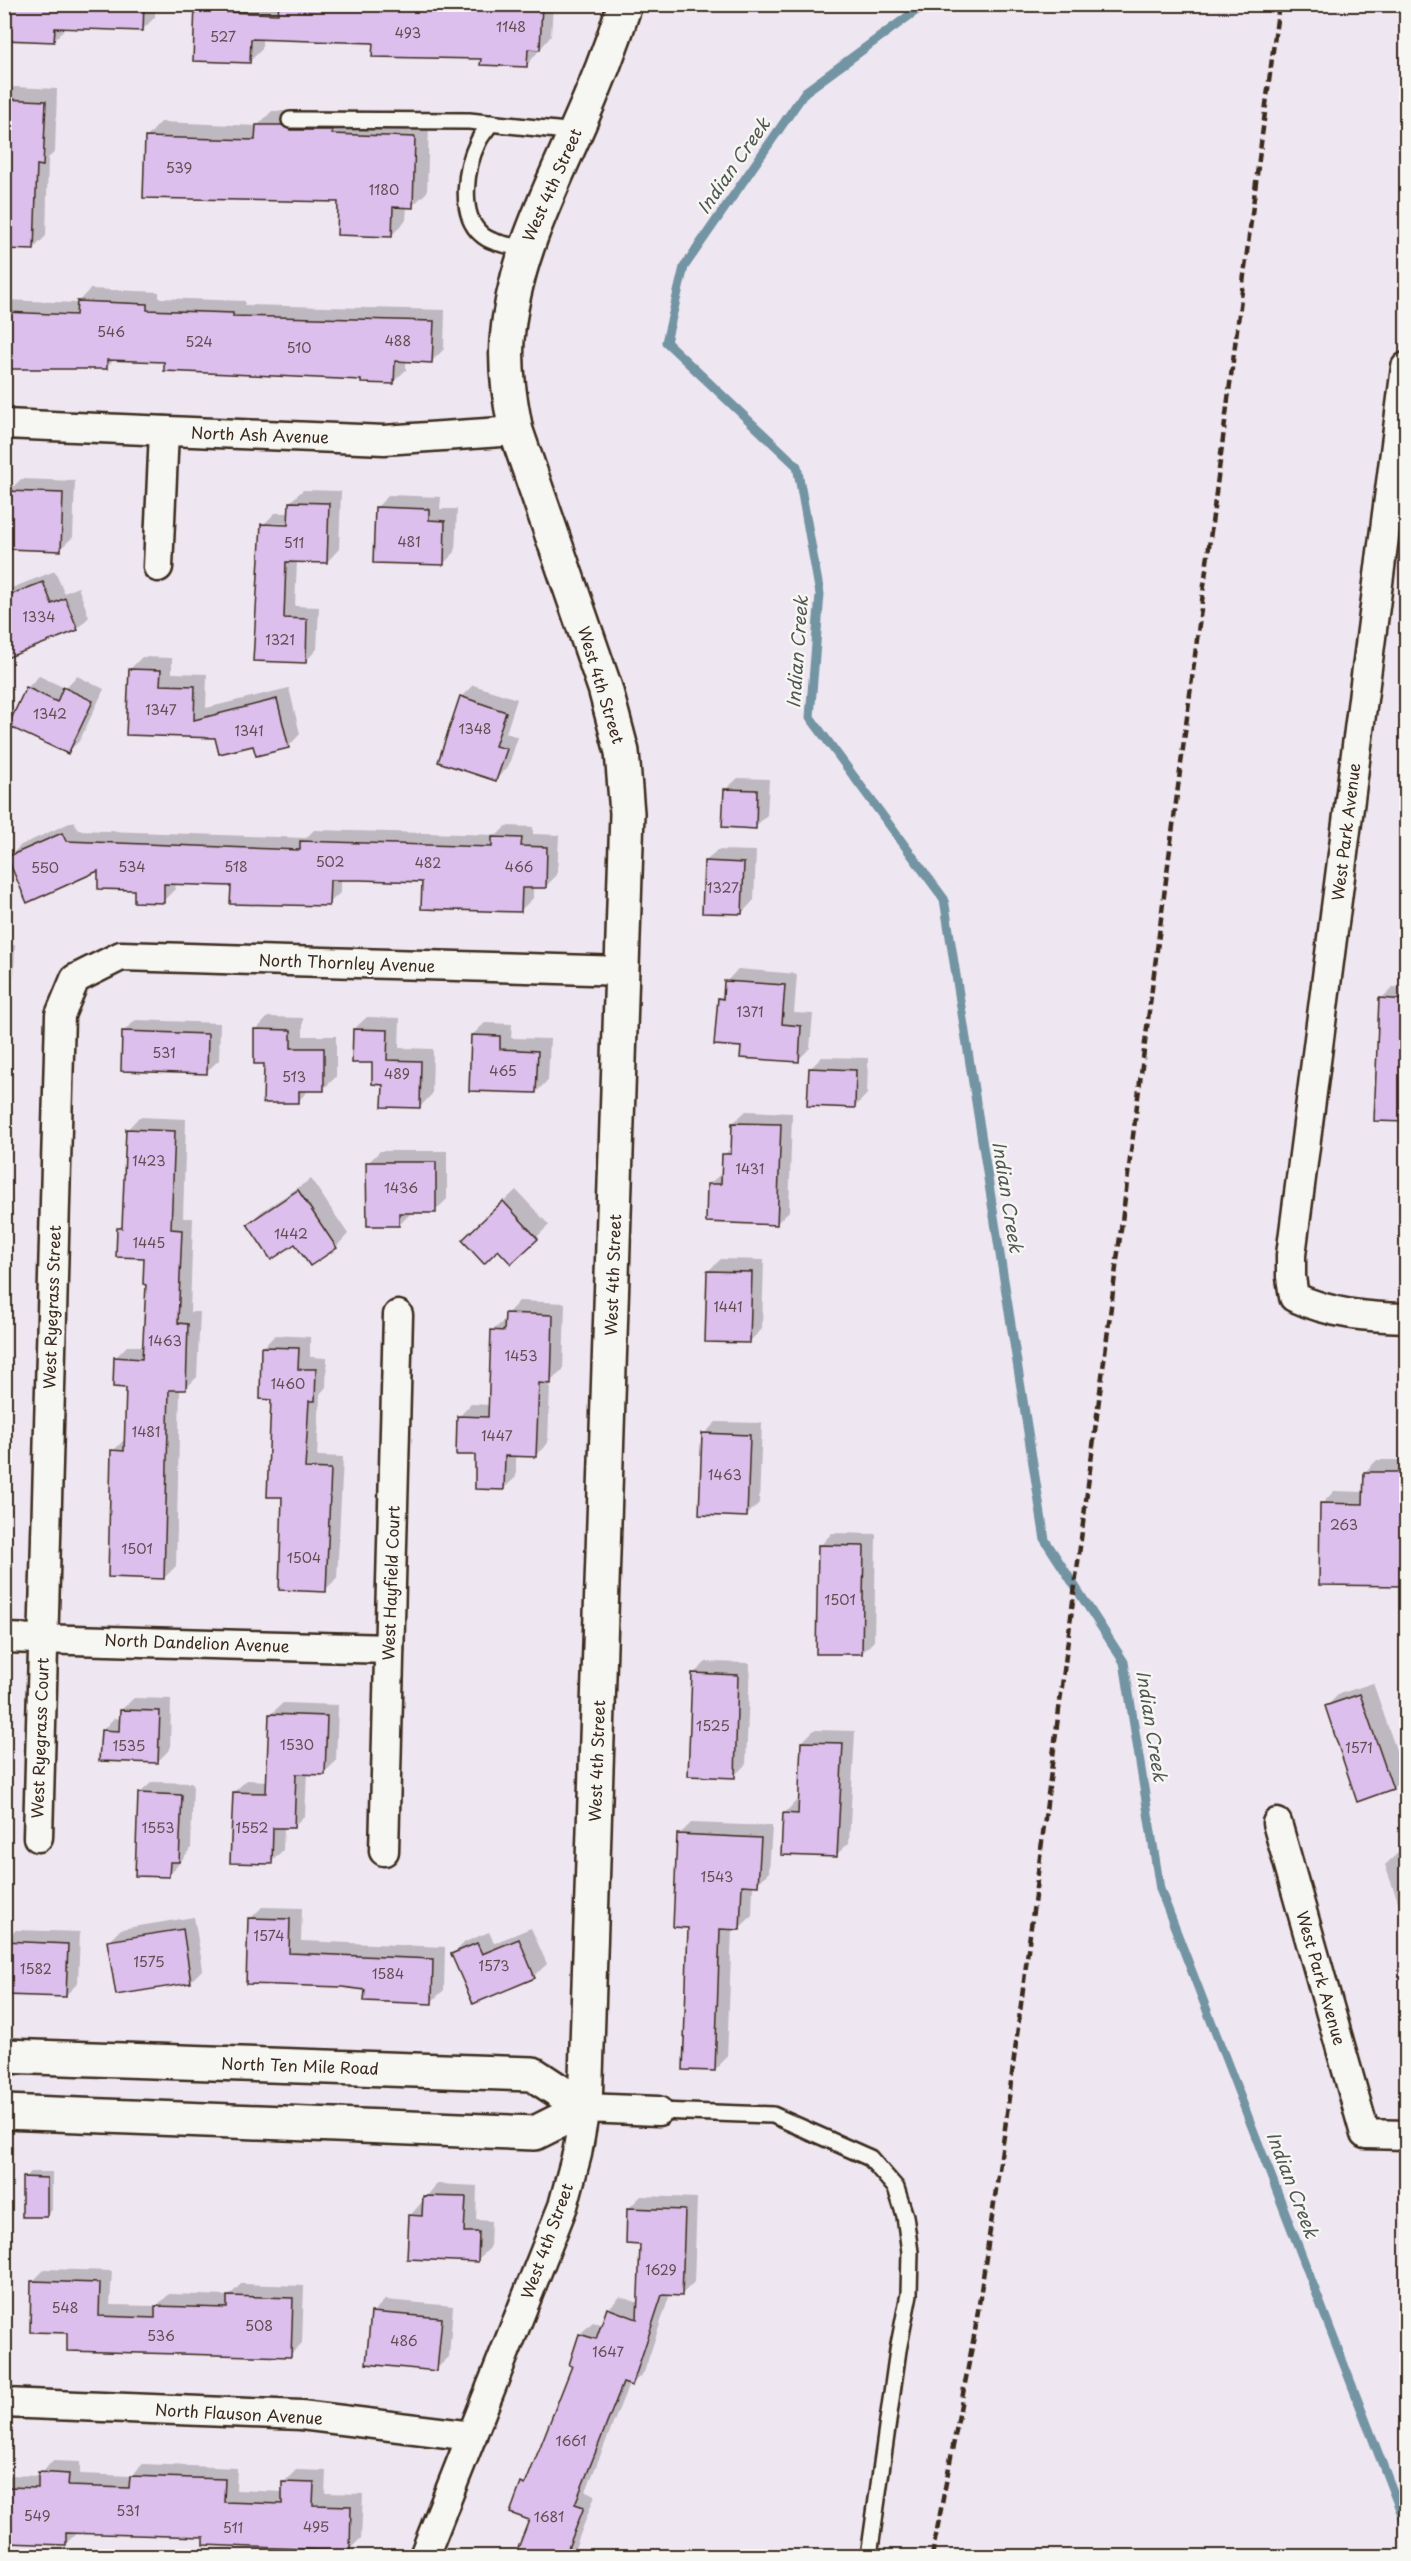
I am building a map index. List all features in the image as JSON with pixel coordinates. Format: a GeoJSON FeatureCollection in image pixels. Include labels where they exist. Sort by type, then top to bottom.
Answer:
{"type":"FeatureCollection","features":[{"type":"Feature","properties":{"kind":"main road","name":"West 4th Street"},"geometry":{"type":"LineString","coordinates":[[585,2108],[624,971],[627,813],[622,752],[605,688],[516,432],[508,387],[507,342],[513,299],[525,249],[606,63],[625,4]]}},
{"type":"Feature","properties":{"kind":"main road","name":"North Ten Mile Road"},"geometry":{"type":"LineString","coordinates":[[4,2056],[533,2074],[585,2108]]}},
{"type":"Feature","properties":{"kind":"main road"},"geometry":{"type":"LineString","coordinates":[[4,2112],[536,2133],[585,2108]]}},
{"type":"Feature","properties":{"kind":"street","name":"West Park Avenue"},"geometry":{"type":"LineString","coordinates":[[1407,367],[1291,1255],[1294,1297],[1319,1308],[1361,1317],[1407,1318]]}},
{"type":"Feature","properties":{"kind":"street","name":"North Ash Avenue"},"geometry":{"type":"LineString","coordinates":[[4,424],[384,440],[516,432]]}},
{"type":"Feature","properties":{"kind":"street"},"geometry":{"type":"LineString","coordinates":[[158,567],[164,431]]}},
{"type":"Feature","properties":{"kind":"street","name":"North Thornley Avenue"},"geometry":{"type":"LineString","coordinates":[[75,979],[121,956],[624,971]]}},
{"type":"Feature","properties":{"kind":"street","name":"West Ryegrass Street"},"geometry":{"type":"LineString","coordinates":[[43,1639],[60,1015],[75,979]]}},
{"type":"Feature","properties":{"kind":"street","name":"West Hayfield Court"},"geometry":{"type":"LineString","coordinates":[[384,1851],[398,1315]]}},
{"type":"Feature","properties":{"kind":"street","name":"North Dandelion Avenue"},"geometry":{"type":"LineString","coordinates":[[4,1638],[389,1648]]}},
{"type":"Feature","properties":{"kind":"street","name":"West Ryegrass Court"},"geometry":{"type":"LineString","coordinates":[[38,1838],[43,1639]]}},
{"type":"Feature","properties":{"kind":"street","name":"West Park Avenue"},"geometry":{"type":"LineString","coordinates":[[1277,1823],[1365,2134],[1407,2135]]}},
{"type":"Feature","properties":{"kind":"street"},"geometry":{"type":"LineString","coordinates":[[585,2108],[658,2111]]}},
{"type":"Feature","properties":{"kind":"street","name":"West 4th Street"},"geometry":{"type":"LineString","coordinates":[[424,2556],[563,2206],[577,2154],[585,2108]]}},
{"type":"Feature","properties":{"kind":"street","name":"North Flauson Avenue"},"geometry":{"type":"LineString","coordinates":[[4,2403],[301,2415],[472,2436]]}},
{"type":"Feature","properties":{"kind":"lane"},"geometry":{"type":"LineString","coordinates":[[290,120],[491,123],[576,132]]}},
{"type":"Feature","properties":{"kind":"lane"},"geometry":{"type":"LineString","coordinates":[[491,123],[478,141],[469,170],[467,200],[471,222],[481,235],[525,249]]}},
{"type":"Feature","properties":{"kind":"lane"},"geometry":{"type":"LineString","coordinates":[[658,2111],[774,2115],[870,2158],[896,2188],[905,2216],[910,2252],[909,2294],[898,2350],[870,2556]]}},
{"type":"Feature","properties":{"kind":"building"},"geometry":{"type":"Polygon","coordinates":[[[4,4],[144,4],[143,31],[55,28],[54,42],[4,40],[4,4]]]}},
{"type":"Feature","properties":{"kind":"building"},"geometry":{"type":"Polygon","coordinates":[[[195,4],[227,4],[227,12],[278,14],[279,4],[405,4],[405,9],[483,11],[483,4],[542,4],[540,50],[528,49],[527,67],[480,65],[481,59],[372,57],[373,43],[251,39],[250,63],[193,61],[195,4]]]}},
{"type":"Feature","properties":{"kind":"building"},"geometry":{"type":"Polygon","coordinates":[[[4,99],[46,101],[43,166],[37,165],[34,250],[4,249],[4,99]]]}},
{"type":"Feature","properties":{"kind":"building"},"geometry":{"type":"Polygon","coordinates":[[[256,125],[282,125],[290,130],[332,130],[332,134],[415,137],[413,208],[393,207],[392,237],[337,235],[338,202],[143,198],[145,137],[255,140],[256,125]]]}},
{"type":"Feature","properties":{"kind":"building"},"geometry":{"type":"Polygon","coordinates":[[[77,301],[147,304],[147,310],[233,313],[233,316],[434,321],[432,363],[395,361],[394,384],[361,383],[361,380],[164,371],[164,362],[107,360],[107,369],[7,369],[4,312],[76,315],[77,301]]]}},
{"type":"Feature","properties":{"kind":"building"},"geometry":{"type":"Polygon","coordinates":[[[7,491],[63,493],[61,551],[5,549],[7,491]]]}},
{"type":"Feature","properties":{"kind":"building"},"geometry":{"type":"Polygon","coordinates":[[[289,502],[329,503],[327,563],[286,562],[284,618],[307,619],[306,663],[253,661],[261,524],[288,525],[289,502]]]}},
{"type":"Feature","properties":{"kind":"building"},"geometry":{"type":"Polygon","coordinates":[[[375,507],[429,509],[429,520],[445,521],[444,565],[373,563],[375,507]]]}},
{"type":"Feature","properties":{"kind":"building"},"geometry":{"type":"Polygon","coordinates":[[[43,582],[52,604],[65,598],[78,630],[4,659],[4,597],[43,582]]]}},
{"type":"Feature","properties":{"kind":"building"},"geometry":{"type":"Polygon","coordinates":[[[129,669],[161,670],[160,685],[195,686],[194,720],[277,699],[289,748],[256,756],[253,746],[219,754],[215,738],[126,735],[129,669]]]}},
{"type":"Feature","properties":{"kind":"building"},"geometry":{"type":"Polygon","coordinates":[[[26,687],[57,702],[63,687],[93,701],[68,754],[8,726],[26,687]]]}},
{"type":"Feature","properties":{"kind":"building"},"geometry":{"type":"Polygon","coordinates":[[[460,696],[506,712],[495,746],[507,749],[496,781],[438,762],[460,696]]]}},
{"type":"Feature","properties":{"kind":"building"},"geometry":{"type":"Polygon","coordinates":[[[724,789],[757,790],[756,829],[722,827],[724,789]]]}},
{"type":"Feature","properties":{"kind":"building"},"geometry":{"type":"Polygon","coordinates":[[[62,833],[66,841],[300,850],[300,841],[492,847],[492,837],[522,838],[521,846],[547,847],[546,888],[522,888],[521,912],[421,909],[422,882],[360,880],[330,880],[329,906],[230,904],[231,886],[164,884],[164,903],[134,902],[134,890],[98,889],[98,871],[27,903],[7,857],[62,833]]]}},
{"type":"Feature","properties":{"kind":"building"},"geometry":{"type":"Polygon","coordinates":[[[704,861],[744,863],[742,914],[702,913],[704,861]]]}},
{"type":"Feature","properties":{"kind":"building"},"geometry":{"type":"Polygon","coordinates":[[[724,981],[785,985],[782,1024],[801,1026],[799,1062],[740,1058],[741,1047],[714,1045],[718,998],[723,999],[724,981]]]}},
{"type":"Feature","properties":{"kind":"building"},"geometry":{"type":"Polygon","coordinates":[[[1379,998],[1407,1000],[1407,1122],[1374,1121],[1379,998]]]}},
{"type":"Feature","properties":{"kind":"building"},"geometry":{"type":"Polygon","coordinates":[[[254,1029],[291,1030],[291,1048],[324,1048],[324,1091],[299,1091],[299,1103],[263,1103],[264,1064],[254,1064],[254,1029]]]}},
{"type":"Feature","properties":{"kind":"building"},"geometry":{"type":"Polygon","coordinates":[[[353,1029],[388,1030],[387,1060],[421,1061],[420,1108],[382,1107],[383,1085],[372,1084],[372,1063],[352,1063],[353,1029]]]}},
{"type":"Feature","properties":{"kind":"building"},"geometry":{"type":"Polygon","coordinates":[[[122,1031],[208,1034],[207,1074],[121,1071],[122,1031]]]}},
{"type":"Feature","properties":{"kind":"building"},"geometry":{"type":"Polygon","coordinates":[[[471,1035],[500,1036],[500,1049],[538,1051],[536,1093],[469,1091],[471,1035]]]}},
{"type":"Feature","properties":{"kind":"building"},"geometry":{"type":"Polygon","coordinates":[[[809,1068],[856,1070],[855,1108],[807,1106],[809,1068]]]}},
{"type":"Feature","properties":{"kind":"building"},"geometry":{"type":"Polygon","coordinates":[[[732,1123],[781,1124],[777,1225],[706,1222],[707,1184],[721,1184],[722,1154],[731,1154],[732,1123]]]}},
{"type":"Feature","properties":{"kind":"building"},"geometry":{"type":"Polygon","coordinates":[[[126,1129],[175,1131],[171,1229],[182,1230],[178,1323],[188,1324],[186,1390],[169,1390],[164,1579],[108,1577],[111,1450],[124,1451],[126,1388],[113,1387],[114,1357],[142,1359],[146,1285],[143,1284],[144,1258],[116,1257],[117,1228],[122,1228],[126,1129]]]}},
{"type":"Feature","properties":{"kind":"building"},"geometry":{"type":"Polygon","coordinates":[[[366,1162],[436,1162],[436,1213],[399,1213],[399,1226],[367,1226],[366,1162]]]}},
{"type":"Feature","properties":{"kind":"building"},"geometry":{"type":"Polygon","coordinates":[[[298,1190],[337,1248],[310,1266],[295,1244],[271,1260],[247,1224],[298,1190]]]}},
{"type":"Feature","properties":{"kind":"building"},"geometry":{"type":"Polygon","coordinates":[[[503,1201],[538,1239],[511,1264],[498,1250],[484,1264],[462,1240],[503,1201]]]}},
{"type":"Feature","properties":{"kind":"building"},"geometry":{"type":"Polygon","coordinates":[[[707,1271],[752,1272],[750,1343],[705,1342],[707,1271]]]}},
{"type":"Feature","properties":{"kind":"building"},"geometry":{"type":"Polygon","coordinates":[[[505,1313],[553,1315],[551,1384],[539,1383],[536,1457],[505,1456],[504,1490],[475,1489],[475,1455],[456,1455],[457,1416],[488,1417],[491,1330],[504,1331],[505,1313]]]}},
{"type":"Feature","properties":{"kind":"building"},"geometry":{"type":"Polygon","coordinates":[[[261,1347],[299,1348],[298,1369],[316,1369],[315,1401],[309,1401],[305,1468],[331,1469],[326,1592],[279,1590],[282,1497],[267,1497],[271,1400],[260,1399],[261,1347]]]}},
{"type":"Feature","properties":{"kind":"building"},"geometry":{"type":"Polygon","coordinates":[[[702,1433],[750,1435],[747,1517],[699,1515],[702,1433]]]}},
{"type":"Feature","properties":{"kind":"building"},"geometry":{"type":"Polygon","coordinates":[[[1364,1472],[1404,1472],[1403,1548],[1407,1548],[1407,1586],[1319,1585],[1320,1503],[1363,1504],[1364,1472]]]}},
{"type":"Feature","properties":{"kind":"building"},"geometry":{"type":"Polygon","coordinates":[[[818,1545],[864,1546],[862,1654],[816,1654],[818,1545]]]}},
{"type":"Feature","properties":{"kind":"building"},"geometry":{"type":"Polygon","coordinates":[[[692,1673],[738,1675],[735,1778],[688,1776],[692,1673]]]}},
{"type":"Feature","properties":{"kind":"building"},"geometry":{"type":"Polygon","coordinates":[[[1360,1694],[1393,1789],[1357,1802],[1325,1706],[1360,1694]]]}},
{"type":"Feature","properties":{"kind":"building"},"geometry":{"type":"Polygon","coordinates":[[[120,1710],[160,1711],[158,1763],[99,1761],[101,1730],[119,1731],[120,1710]]]}},
{"type":"Feature","properties":{"kind":"building"},"geometry":{"type":"Polygon","coordinates":[[[269,1714],[327,1716],[325,1775],[296,1774],[294,1828],[273,1828],[272,1864],[230,1863],[233,1792],[266,1793],[269,1714]]]}},
{"type":"Feature","properties":{"kind":"building"},"geometry":{"type":"Polygon","coordinates":[[[801,1742],[843,1743],[837,1857],[781,1855],[783,1813],[798,1814],[801,1742]]]}},
{"type":"Feature","properties":{"kind":"building"},"geometry":{"type":"Polygon","coordinates":[[[138,1793],[182,1795],[179,1862],[170,1862],[169,1877],[135,1876],[138,1793]]]}},
{"type":"Feature","properties":{"kind":"building"},"geometry":{"type":"Polygon","coordinates":[[[677,1834],[761,1838],[758,1886],[742,1885],[740,1930],[720,1929],[715,2071],[683,2070],[688,1928],[673,1927],[677,1834]]]}},
{"type":"Feature","properties":{"kind":"building"},"geometry":{"type":"Polygon","coordinates":[[[248,1918],[290,1919],[289,1953],[433,1959],[432,2004],[364,2001],[365,1990],[342,1987],[246,1984],[248,1918]]]}},
{"type":"Feature","properties":{"kind":"building"},"geometry":{"type":"Polygon","coordinates":[[[183,1929],[191,1983],[116,1995],[107,1941],[183,1929]]]}},
{"type":"Feature","properties":{"kind":"building"},"geometry":{"type":"Polygon","coordinates":[[[519,1939],[535,1978],[473,2004],[451,1954],[477,1943],[482,1954],[519,1939]]]}},
{"type":"Feature","properties":{"kind":"building"},"geometry":{"type":"Polygon","coordinates":[[[4,1941],[68,1944],[66,1997],[4,1995],[4,1941]]]}},
{"type":"Feature","properties":{"kind":"building"},"geometry":{"type":"Polygon","coordinates":[[[22,2177],[47,2178],[47,2217],[22,2217],[22,2177]]]}},
{"type":"Feature","properties":{"kind":"building"},"geometry":{"type":"Polygon","coordinates":[[[423,2196],[466,2197],[464,2232],[479,2232],[478,2262],[407,2259],[409,2215],[422,2216],[423,2196]]]}},
{"type":"Feature","properties":{"kind":"building"},"geometry":{"type":"Polygon","coordinates":[[[627,2208],[685,2210],[682,2296],[662,2295],[632,2386],[623,2383],[575,2504],[584,2507],[565,2556],[515,2556],[529,2520],[510,2513],[521,2483],[525,2485],[572,2366],[569,2365],[579,2334],[596,2339],[607,2308],[637,2319],[640,2245],[626,2244],[627,2208]]]}},
{"type":"Feature","properties":{"kind":"building"},"geometry":{"type":"Polygon","coordinates":[[[31,2281],[100,2283],[99,2316],[155,2318],[155,2306],[227,2308],[227,2296],[293,2298],[291,2357],[67,2351],[67,2333],[30,2332],[31,2281]]]}},
{"type":"Feature","properties":{"kind":"building"},"geometry":{"type":"Polygon","coordinates":[[[371,2312],[442,2318],[437,2371],[366,2364],[371,2312]]]}},
{"type":"Feature","properties":{"kind":"building"},"geometry":{"type":"Polygon","coordinates":[[[38,2472],[69,2474],[68,2486],[129,2488],[130,2476],[225,2479],[224,2502],[282,2504],[282,2482],[314,2483],[313,2505],[351,2506],[350,2551],[204,2545],[204,2537],[66,2533],[66,2545],[6,2543],[8,2487],[38,2488],[38,2472]]]}},
{"type":"Feature","properties":{"kind":"waterway","name":"Indian Creek"},"geometry":{"type":"LineString","coordinates":[[925,4],[805,92],[684,267],[666,342],[797,466],[820,594],[810,717],[944,899],[1045,1540],[1124,1662],[1160,1889],[1406,2525]]}},
{"type":"Feature","properties":{"kind":"railway"},"geometry":{"type":"LineString","coordinates":[[932,2556],[975,2331],[1004,2136],[1279,4]]}}]}
